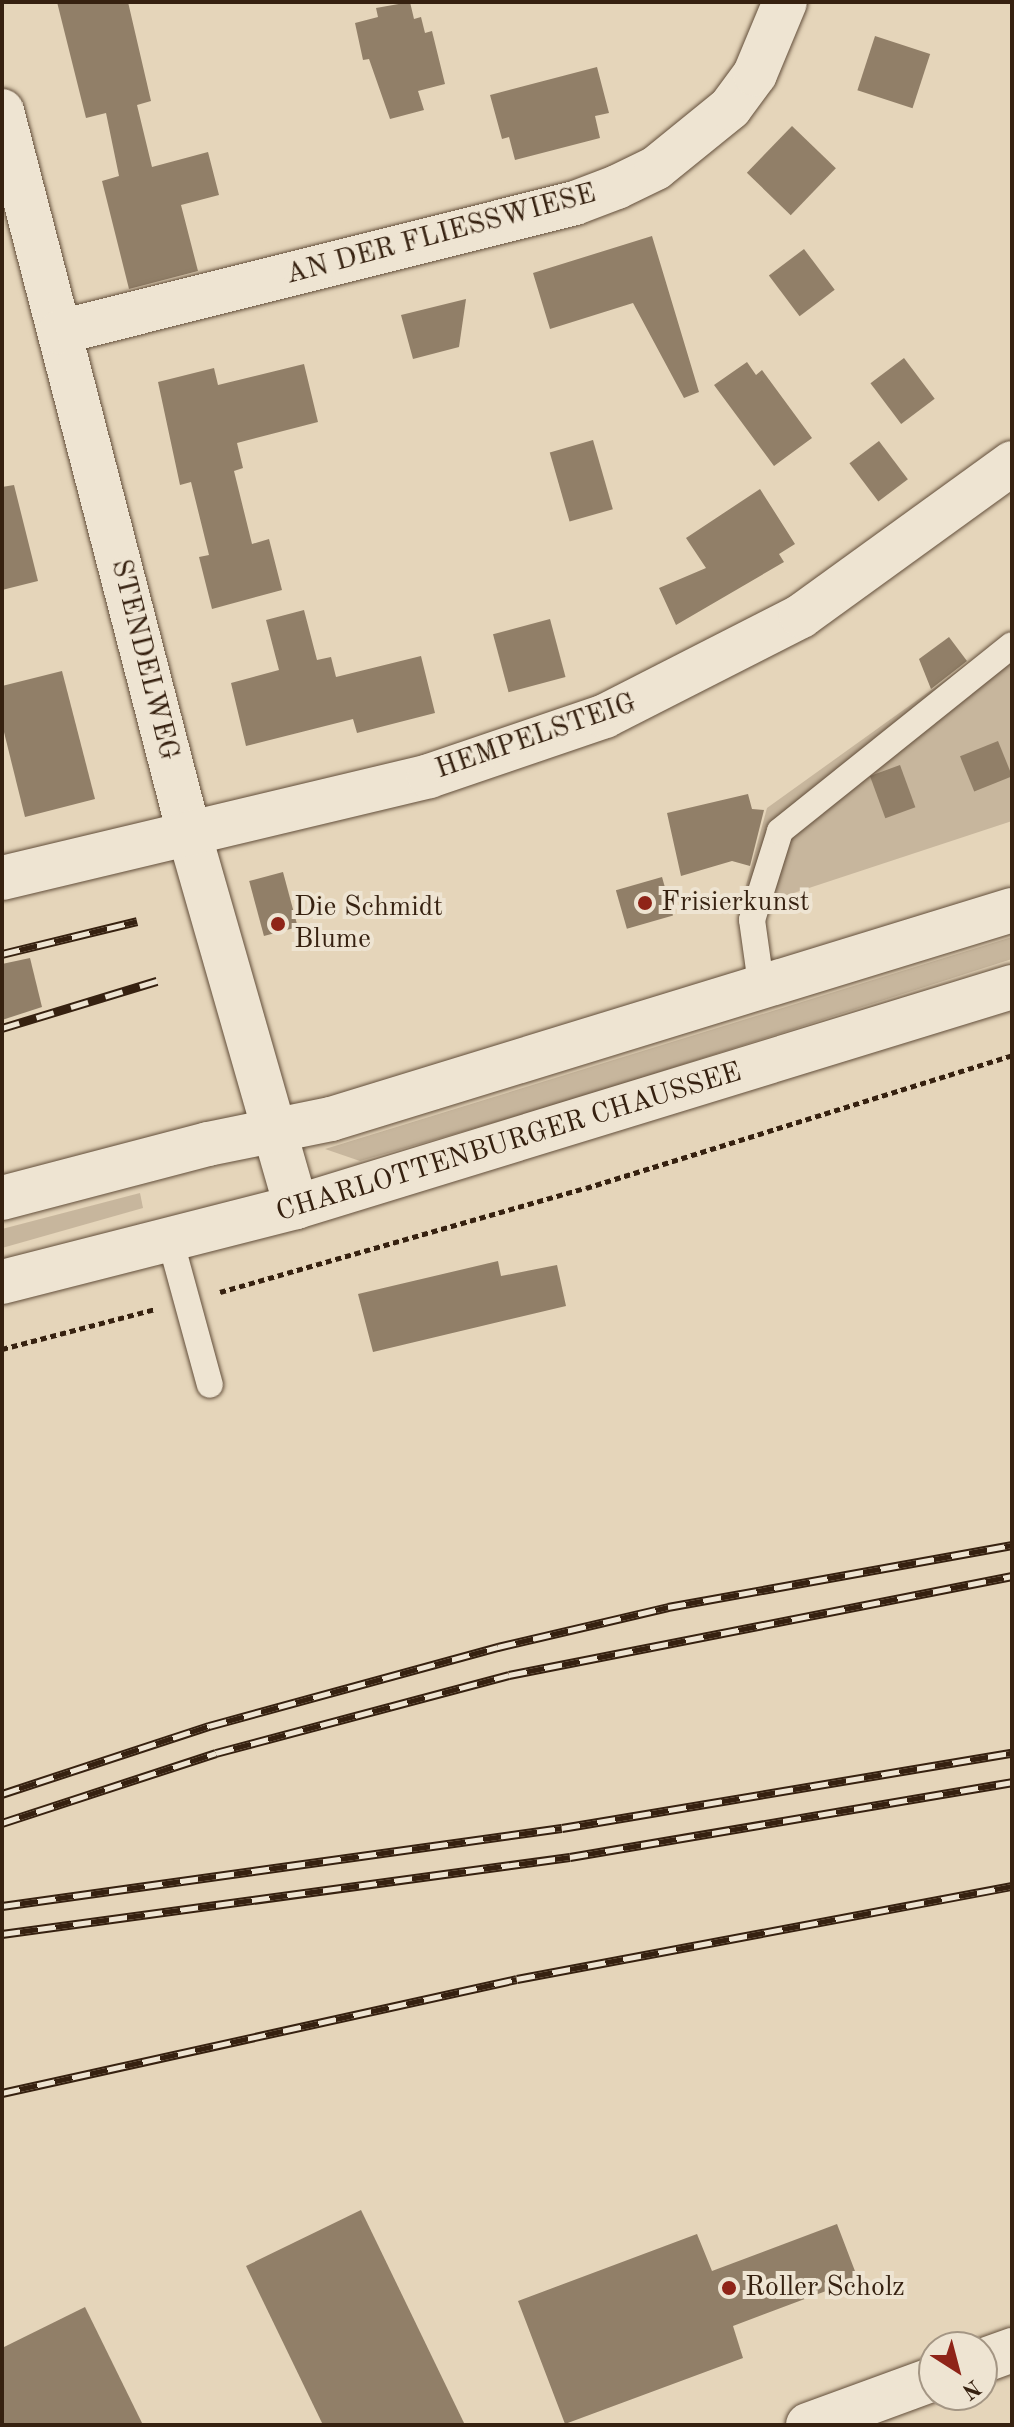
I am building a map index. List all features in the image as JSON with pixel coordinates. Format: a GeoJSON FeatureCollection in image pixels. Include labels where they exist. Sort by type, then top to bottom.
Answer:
{"type":"FeatureCollection","features":[{"type":"Feature","properties":{"kind":"street","name":"AN DER FLIESSWIESE"},"geometry":{"type":"LineString","coordinates":[[60,332],[561,207],[617,187],[667,160],[730,108],[755,74],[785,2]]}},
{"type":"Feature","properties":{"kind":"street","name":"STENDELWEG"},"geometry":{"type":"LineString","coordinates":[[2,111],[189,833],[270,1131],[296,1207]]}},
{"type":"Feature","properties":{"kind":"street","name":"HEMPELSTEIG"},"geometry":{"type":"LineString","coordinates":[[2,878],[429,776],[658,694],[801,616],[1012,463]]}},
{"type":"Feature","properties":{"kind":"street"},"geometry":{"type":"LineString","coordinates":[[2,1198],[270,1131],[331,1119],[762,991],[1012,910]]}},
{"type":"Feature","properties":{"kind":"street","name":"CHARLOTTENBURGER CHAUSSEE"},"geometry":{"type":"LineString","coordinates":[[2,1282],[296,1207],[1011,990]]}},
{"type":"Feature","properties":{"kind":"street"},"geometry":{"type":"LineString","coordinates":[[808,2425],[918,2385]]}},
{"type":"Feature","properties":{"kind":"lane"},"geometry":{"type":"LineString","coordinates":[[762,991],[752,920],[780,831],[1012,645]]}},
{"type":"Feature","properties":{"kind":"lane"},"geometry":{"type":"LineString","coordinates":[[170,1239],[210,1385]]}},
{"type":"Feature","properties":{"kind":"path"},"geometry":{"type":"LineString","coordinates":[[2,1349],[187,1301],[647,1170],[1012,1055]]}},
{"type":"Feature","properties":{"kind":"shaded area"},"geometry":{"type":"Polygon","coordinates":[[[1012,632],[1012,821],[739,911],[767,808],[1012,632]]]}},
{"type":"Feature","properties":{"kind":"shaded area"},"geometry":{"type":"Polygon","coordinates":[[[1012,937],[1012,959],[566,1102],[360,1161],[325,1149],[1012,937]]]}},
{"type":"Feature","properties":{"kind":"shaded area"},"geometry":{"type":"Polygon","coordinates":[[[140,1193],[143,1208],[2,1248],[2,1229],[140,1193]]]}},
{"type":"Feature","properties":{"kind":"building"},"geometry":{"type":"Polygon","coordinates":[[[57,2],[128,2],[151,101],[137,105],[152,167],[208,152],[219,195],[181,205],[198,271],[129,289],[102,181],[119,176],[106,113],[86,118],[57,2]]]}},
{"type":"Feature","properties":{"kind":"building"},"geometry":{"type":"Polygon","coordinates":[[[410,2],[414,19],[421,17],[425,33],[432,31],[445,84],[418,91],[424,110],[390,119],[369,59],[363,60],[355,23],[378,17],[376,8],[410,2]]]}},
{"type":"Feature","properties":{"kind":"building"},"geometry":{"type":"Polygon","coordinates":[[[875,36],[930,54],[913,108],[857,90],[875,36]]]}},
{"type":"Feature","properties":{"kind":"building"},"geometry":{"type":"Polygon","coordinates":[[[597,67],[609,113],[595,116],[600,138],[515,160],[509,137],[502,139],[490,95],[597,67]]]}},
{"type":"Feature","properties":{"kind":"building"},"geometry":{"type":"Polygon","coordinates":[[[792,126],[836,168],[791,215],[747,173],[792,126]]]}},
{"type":"Feature","properties":{"kind":"building"},"geometry":{"type":"Polygon","coordinates":[[[652,236],[699,392],[684,398],[633,303],[550,329],[533,273],[652,236]]]}},
{"type":"Feature","properties":{"kind":"building"},"geometry":{"type":"Polygon","coordinates":[[[804,249],[835,290],[800,316],[769,275],[804,249]]]}},
{"type":"Feature","properties":{"kind":"building"},"geometry":{"type":"Polygon","coordinates":[[[466,299],[459,347],[413,359],[401,315],[466,299]]]}},
{"type":"Feature","properties":{"kind":"building"},"geometry":{"type":"Polygon","coordinates":[[[904,358],[935,399],[901,424],[870,383],[904,358]]]}},
{"type":"Feature","properties":{"kind":"building"},"geometry":{"type":"Polygon","coordinates":[[[747,362],[756,375],[762,370],[812,438],[774,466],[714,385],[747,362]]]}},
{"type":"Feature","properties":{"kind":"building"},"geometry":{"type":"Polygon","coordinates":[[[304,364],[318,422],[237,443],[243,468],[234,471],[252,544],[269,539],[282,590],[212,609],[199,557],[209,555],[191,482],[180,485],[158,382],[214,368],[218,385],[304,364]]]}},
{"type":"Feature","properties":{"kind":"building"},"geometry":{"type":"Polygon","coordinates":[[[593,440],[613,509],[570,522],[550,452],[593,440]]]}},
{"type":"Feature","properties":{"kind":"building"},"geometry":{"type":"Polygon","coordinates":[[[879,441],[908,479],[878,502],[849,463],[879,441]]]}},
{"type":"Feature","properties":{"kind":"building"},"geometry":{"type":"Polygon","coordinates":[[[14,485],[38,581],[2,590],[2,487],[14,485]]]}},
{"type":"Feature","properties":{"kind":"building"},"geometry":{"type":"Polygon","coordinates":[[[760,489],[795,544],[779,554],[784,562],[676,625],[659,588],[706,568],[686,538],[760,489]]]}},
{"type":"Feature","properties":{"kind":"building"},"geometry":{"type":"Polygon","coordinates":[[[304,610],[317,660],[331,657],[336,677],[421,656],[435,713],[357,733],[353,719],[246,746],[231,683],[279,670],[266,620],[304,610]]]}},
{"type":"Feature","properties":{"kind":"building"},"geometry":{"type":"Polygon","coordinates":[[[550,619],[566,677],[509,692],[493,634],[550,619]]]}},
{"type":"Feature","properties":{"kind":"building"},"geometry":{"type":"Polygon","coordinates":[[[949,637],[967,661],[931,689],[919,659],[949,637]]]}},
{"type":"Feature","properties":{"kind":"building"},"geometry":{"type":"Polygon","coordinates":[[[62,671],[95,799],[25,817],[2,724],[2,686],[62,671]]]}},
{"type":"Feature","properties":{"kind":"building"},"geometry":{"type":"Polygon","coordinates":[[[998,741],[1012,776],[974,792],[960,756],[998,741]]]}},
{"type":"Feature","properties":{"kind":"building"},"geometry":{"type":"Polygon","coordinates":[[[900,765],[915,807],[885,818],[870,776],[900,765]]]}},
{"type":"Feature","properties":{"kind":"building"},"geometry":{"type":"Polygon","coordinates":[[[748,794],[752,809],[764,810],[750,866],[732,861],[681,876],[667,813],[748,794]]]}},
{"type":"Feature","properties":{"kind":"building"},"geometry":{"type":"Polygon","coordinates":[[[283,872],[298,927],[264,936],[249,881],[283,872]]]}},
{"type":"Feature","properties":{"kind":"building","name":"Frisierkunst"},"geometry":{"type":"Polygon","coordinates":[[[662,877],[673,915],[627,929],[616,890],[662,877]]]}},
{"type":"Feature","properties":{"kind":"building"},"geometry":{"type":"Polygon","coordinates":[[[30,958],[42,1007],[2,1020],[2,964],[30,958]]]}},
{"type":"Feature","properties":{"kind":"building"},"geometry":{"type":"Polygon","coordinates":[[[498,1261],[501,1276],[557,1265],[566,1306],[373,1352],[358,1294],[498,1261]]]}},
{"type":"Feature","properties":{"kind":"building"},"geometry":{"type":"Polygon","coordinates":[[[361,2210],[465,2425],[323,2425],[246,2266],[361,2210]]]}},
{"type":"Feature","properties":{"kind":"building"},"geometry":{"type":"Polygon","coordinates":[[[837,2224],[858,2279],[733,2326],[743,2358],[565,2424],[518,2301],[697,2234],[712,2271],[837,2224]]]}},
{"type":"Feature","properties":{"kind":"building"},"geometry":{"type":"Polygon","coordinates":[[[85,2307],[143,2425],[2,2425],[2,2348],[85,2307]]]}},
{"type":"Feature","properties":{"kind":"railway"},"geometry":{"type":"LineString","coordinates":[[2,954],[137,921]]}},
{"type":"Feature","properties":{"kind":"railway"},"geometry":{"type":"LineString","coordinates":[[2,1028],[157,981]]}},
{"type":"Feature","properties":{"kind":"railway"},"geometry":{"type":"LineString","coordinates":[[2,1794],[209,1726],[498,1647],[668,1607],[1012,1545]]}},
{"type":"Feature","properties":{"kind":"railway"},"geometry":{"type":"LineString","coordinates":[[2,1823],[216,1753],[509,1675],[1012,1576]]}},
{"type":"Feature","properties":{"kind":"railway"},"geometry":{"type":"LineString","coordinates":[[2,1906],[562,1828],[1012,1753]]}},
{"type":"Feature","properties":{"kind":"railway"},"geometry":{"type":"LineString","coordinates":[[2,1934],[570,1857],[1012,1782]]}},
{"type":"Feature","properties":{"kind":"railway"},"geometry":{"type":"LineString","coordinates":[[2,2093],[517,1979],[1012,1886]]}},
{"type":"Feature","properties":{"kind":"place","name":"Frisierkunst"},"geometry":{"type":"Point","coordinates":[645,903]}},
{"type":"Feature","properties":{"kind":"place","name":"Die Schmidt Blume"},"geometry":{"type":"Point","coordinates":[278,924]}},
{"type":"Feature","properties":{"kind":"place","name":"Roller Scholz"},"geometry":{"type":"Point","coordinates":[729,2288]}}]}
